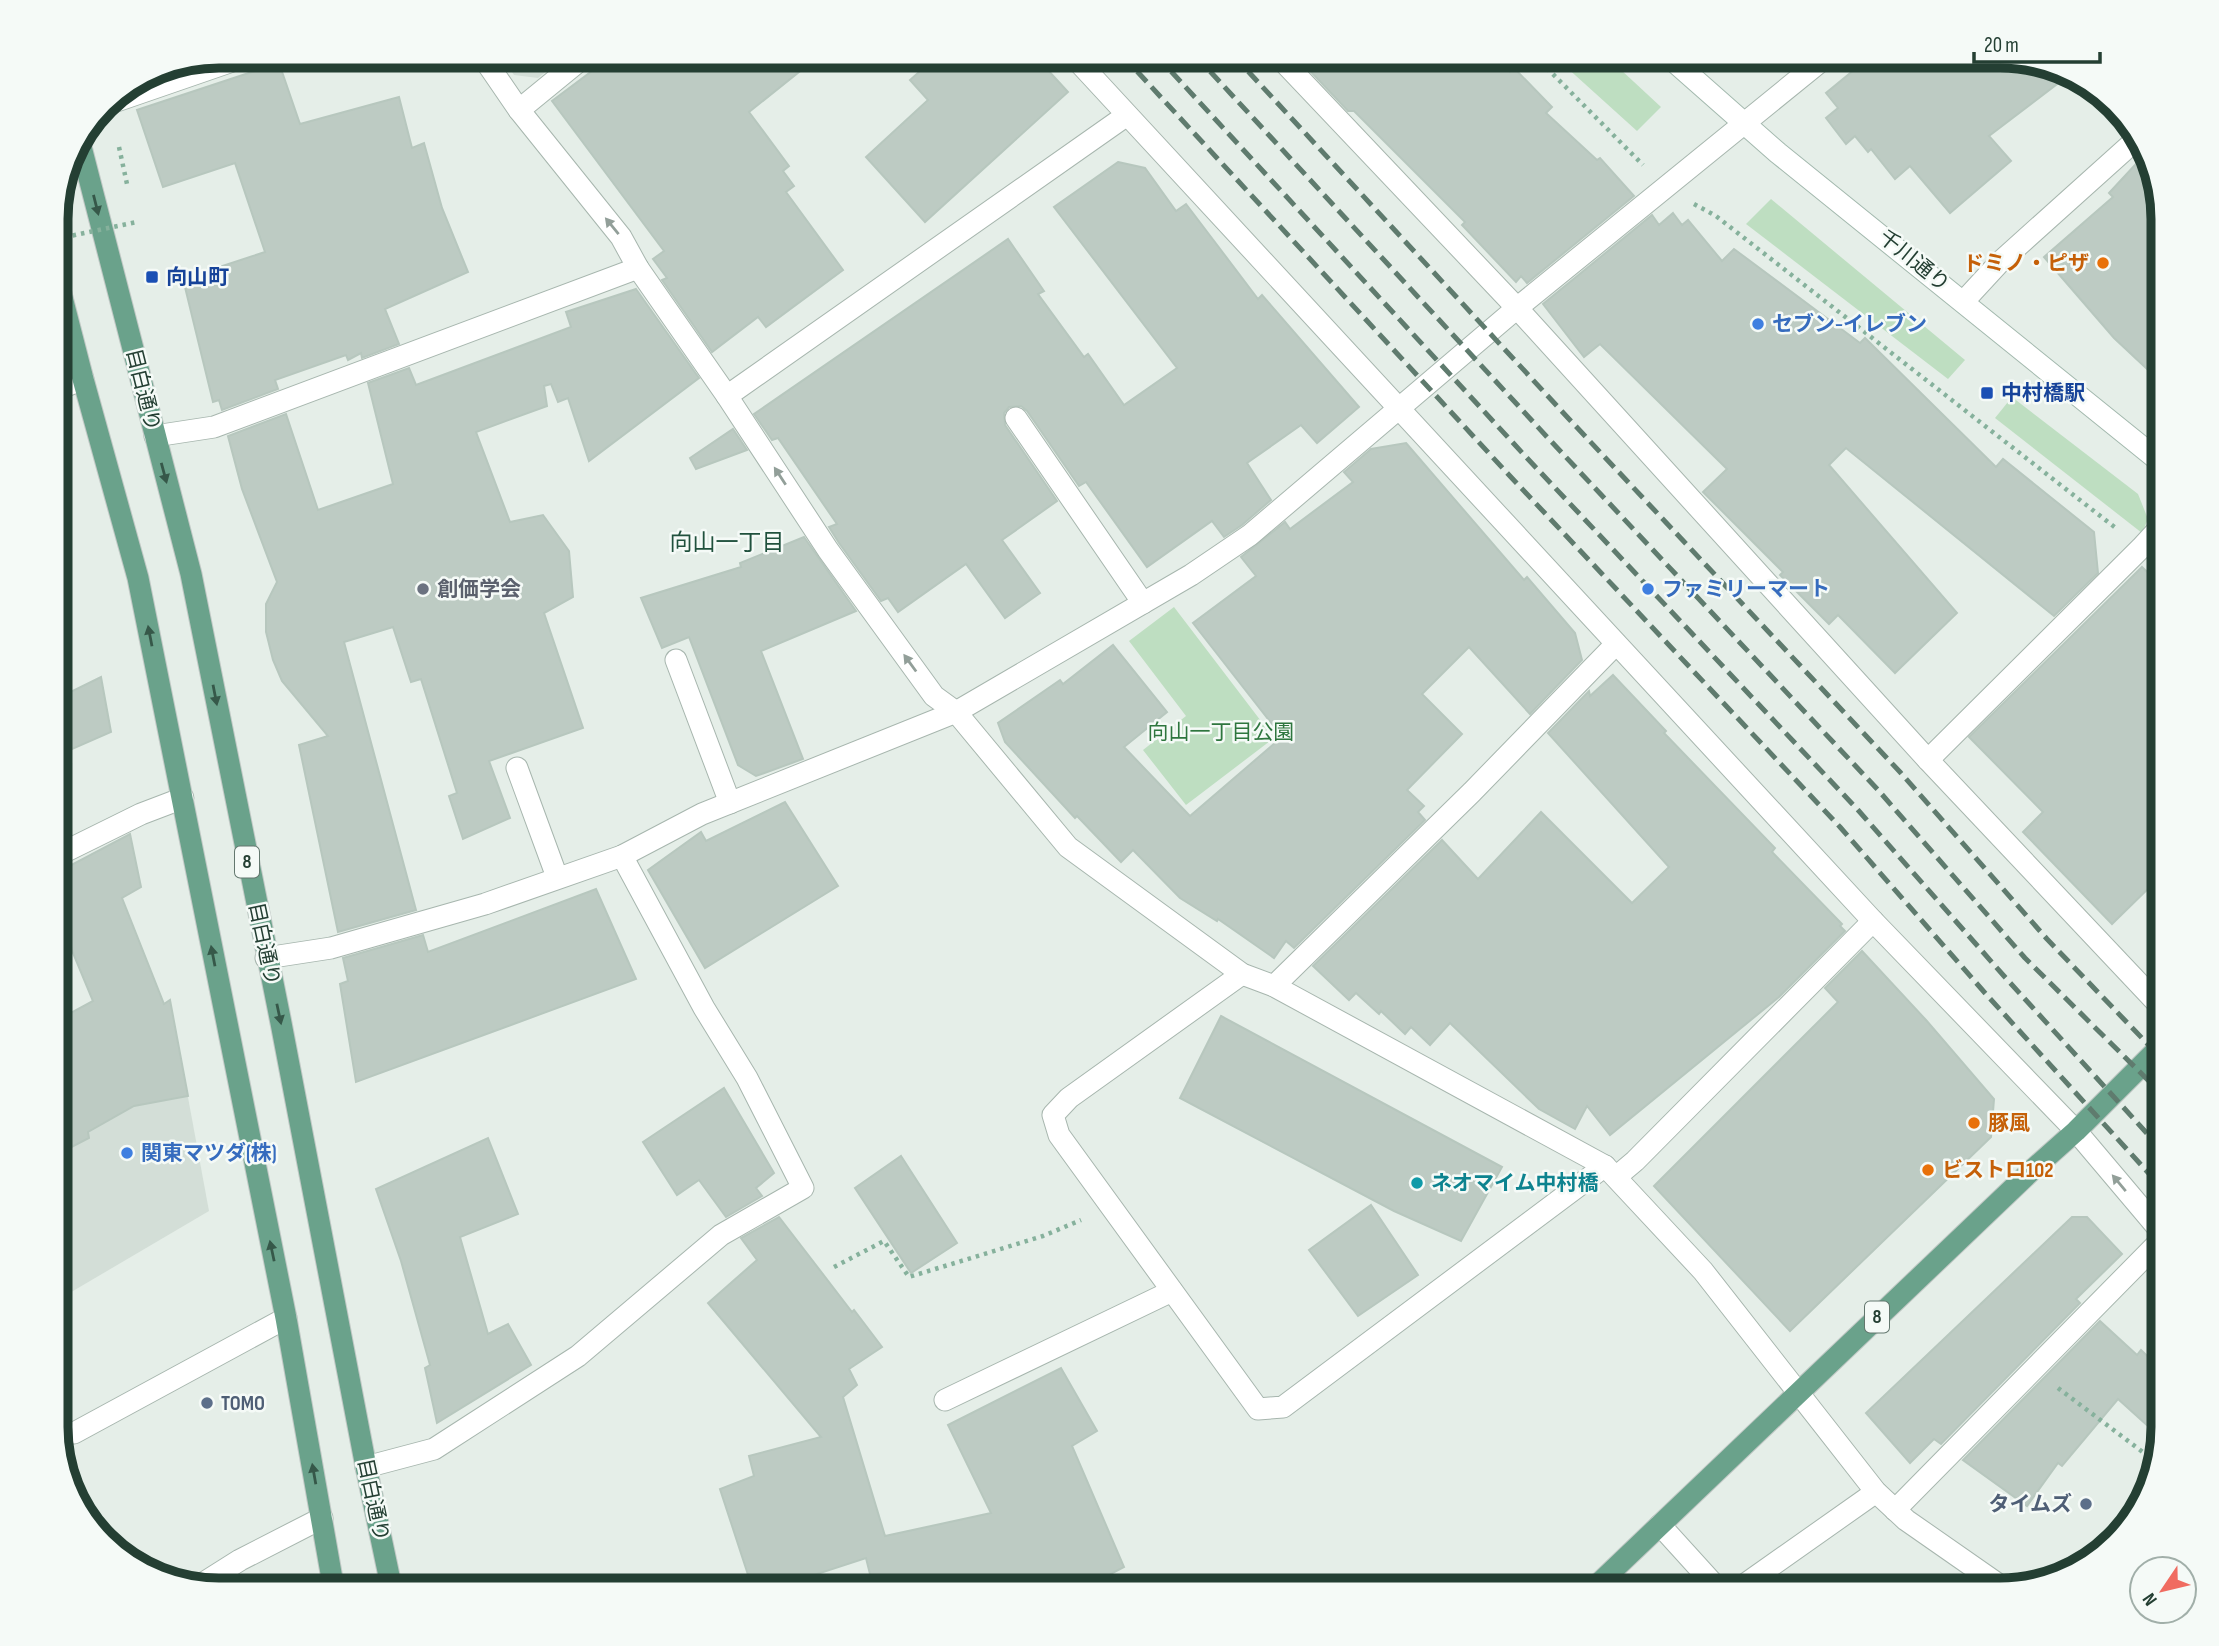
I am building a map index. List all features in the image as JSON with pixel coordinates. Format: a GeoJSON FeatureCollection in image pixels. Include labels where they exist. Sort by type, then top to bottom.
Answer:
{"type":"FeatureCollection","features":[{"type":"Feature","properties":{"kind":"main road","name":"目白通り"},"geometry":{"type":"LineString","coordinates":[[83,154],[191,574],[389,1578]]}},
{"type":"Feature","properties":{"kind":"main road"},"geometry":{"type":"LineString","coordinates":[[69,325],[138,578],[286,1318],[332,1578]]}},
{"type":"Feature","properties":{"kind":"main road","name":"8"},"geometry":{"type":"LineString","coordinates":[[1605,1578],[2030,1171],[2076,1131],[2151,1056]]}},
{"type":"Feature","properties":{"kind":"street"},"geometry":{"type":"LineString","coordinates":[[1290,68],[1517,308],[1928,760],[2151,996]]}},
{"type":"Feature","properties":{"kind":"street","name":"千川通り"},"geometry":{"type":"LineString","coordinates":[[1682,68],[1778,153],[2151,454]]}},
{"type":"Feature","properties":{"kind":"street"},"geometry":{"type":"LineString","coordinates":[[266,958],[331,948],[485,904],[622,856],[702,814],[956,712],[1191,575],[1250,535],[1517,308],[1812,68]]}},
{"type":"Feature","properties":{"kind":"street"},"geometry":{"type":"LineString","coordinates":[[134,95],[209,69]]}},
{"type":"Feature","properties":{"kind":"street"},"geometry":{"type":"LineString","coordinates":[[491,69],[519,110],[621,237],[638,268],[727,396],[828,550],[934,696],[956,712],[1068,847],[1242,974],[1274,986],[1610,1172],[1703,1271],[1876,1492],[1895,1510],[1990,1578]]}},
{"type":"Feature","properties":{"kind":"street"},"geometry":{"type":"LineString","coordinates":[[519,110],[569,69]]}},
{"type":"Feature","properties":{"kind":"street"},"geometry":{"type":"LineString","coordinates":[[1084,69],[1874,921],[2076,1131],[2151,1222]]}},
{"type":"Feature","properties":{"kind":"street"},"geometry":{"type":"LineString","coordinates":[[727,396],[1127,115]]}},
{"type":"Feature","properties":{"kind":"street"},"geometry":{"type":"LineString","coordinates":[[1964,301],[2000,262],[2131,145]]}},
{"type":"Feature","properties":{"kind":"street"},"geometry":{"type":"LineString","coordinates":[[155,436],[214,427],[638,268]]}},
{"type":"Feature","properties":{"kind":"street"},"geometry":{"type":"LineString","coordinates":[[69,385],[83,379]]}},
{"type":"Feature","properties":{"kind":"street"},"geometry":{"type":"LineString","coordinates":[[1016,418],[1143,603]]}},
{"type":"Feature","properties":{"kind":"street"},"geometry":{"type":"LineString","coordinates":[[1928,760],[2151,537]]}},
{"type":"Feature","properties":{"kind":"street"},"geometry":{"type":"LineString","coordinates":[[1274,986],[1472,792],[1616,644]]}},
{"type":"Feature","properties":{"kind":"street"},"geometry":{"type":"LineString","coordinates":[[676,660],[730,803]]}},
{"type":"Feature","properties":{"kind":"street"},"geometry":{"type":"LineString","coordinates":[[517,768],[557,877]]}},
{"type":"Feature","properties":{"kind":"street"},"geometry":{"type":"LineString","coordinates":[[69,850],[141,814],[183,798]]}},
{"type":"Feature","properties":{"kind":"street"},"geometry":{"type":"LineString","coordinates":[[366,1467],[434,1448],[538,1382],[578,1356],[721,1235],[803,1188],[747,1079],[704,1008],[622,856]]}},
{"type":"Feature","properties":{"kind":"street"},"geometry":{"type":"LineString","coordinates":[[1242,974],[1069,1098],[1054,1115],[1059,1135],[1258,1409],[1283,1407],[1610,1172],[1635,1161],[1874,921]]}},
{"type":"Feature","properties":{"kind":"street"},"geometry":{"type":"LineString","coordinates":[[1895,1510],[2151,1248]]}},
{"type":"Feature","properties":{"kind":"street"},"geometry":{"type":"LineString","coordinates":[[945,1400],[1172,1292]]}},
{"type":"Feature","properties":{"kind":"street"},"geometry":{"type":"LineString","coordinates":[[75,1433],[286,1318]]}},
{"type":"Feature","properties":{"kind":"street"},"geometry":{"type":"LineString","coordinates":[[1754,1578],[1876,1492]]}},
{"type":"Feature","properties":{"kind":"street"},"geometry":{"type":"LineString","coordinates":[[213,1577],[240,1560],[322,1518]]}},
{"type":"Feature","properties":{"kind":"street"},"geometry":{"type":"LineString","coordinates":[[1660,1525],[1708,1578]]}},
{"type":"Feature","properties":{"kind":"path"},"geometry":{"type":"LineString","coordinates":[[1547,68],[1665,187],[1716,216],[2141,548]]}},
{"type":"Feature","properties":{"kind":"path"},"geometry":{"type":"LineString","coordinates":[[69,236],[136,222]]}},
{"type":"Feature","properties":{"kind":"path"},"geometry":{"type":"LineString","coordinates":[[834,1267],[884,1241],[909,1277],[1043,1236],[1110,1206]]}},
{"type":"Feature","properties":{"kind":"path"},"geometry":{"type":"LineString","coordinates":[[2034,1370],[2148,1456]]}},
{"type":"Feature","properties":{"kind":"shaded area"},"geometry":{"type":"Polygon","coordinates":[[[510,69],[549,69],[538,78],[514,75],[510,69]]]}},
{"type":"Feature","properties":{"kind":"shaded area","name":"関東マツダ(株)"},"geometry":{"type":"Polygon","coordinates":[[[170,1000],[209,1211],[69,1293],[69,1058],[170,1000]]]}},
{"type":"Feature","properties":{"kind":"green space"},"geometry":{"type":"Polygon","coordinates":[[[1568,68],[1619,68],[1661,107],[1637,131],[1568,68]]]}},
{"type":"Feature","properties":{"kind":"green space"},"geometry":{"type":"Polygon","coordinates":[[[1771,199],[1965,360],[1948,379],[1746,224],[1771,199]]]}},
{"type":"Feature","properties":{"kind":"green space"},"geometry":{"type":"Polygon","coordinates":[[[2012,397],[2138,494],[2148,519],[2142,533],[1995,418],[2012,397]]]}},
{"type":"Feature","properties":{"kind":"green space","name":"向山一丁目公園"},"geometry":{"type":"Polygon","coordinates":[[[1174,607],[1274,738],[1186,805],[1143,750],[1186,716],[1129,641],[1174,607]]]}},
{"type":"Feature","properties":{"kind":"building"},"geometry":{"type":"Polygon","coordinates":[[[1308,68],[1506,68],[1510,72],[1514,68],[1552,107],[1546,113],[1597,160],[1600,158],[1634,196],[1527,283],[1521,276],[1516,282],[1462,225],[1465,222],[1354,111],[1348,111],[1308,68]]]}},
{"type":"Feature","properties":{"kind":"building"},"geometry":{"type":"Polygon","coordinates":[[[1856,68],[2000,68],[2029,71],[2061,81],[1989,136],[2011,161],[1950,213],[1910,166],[1895,179],[1871,149],[1868,152],[1855,136],[1846,144],[1826,118],[1838,108],[1826,93],[1856,68]]]}},
{"type":"Feature","properties":{"kind":"building"},"geometry":{"type":"Polygon","coordinates":[[[261,69],[281,69],[300,124],[399,97],[412,148],[424,143],[442,208],[468,272],[385,309],[399,344],[362,358],[361,353],[348,360],[346,355],[275,380],[278,389],[222,410],[219,400],[213,402],[183,279],[265,252],[235,163],[163,187],[137,110],[261,69]]]}},
{"type":"Feature","properties":{"kind":"building"},"geometry":{"type":"Polygon","coordinates":[[[595,69],[803,69],[749,112],[789,166],[783,171],[794,186],[786,192],[843,270],[766,327],[758,317],[712,352],[662,280],[667,278],[653,259],[664,251],[552,101],[595,69]]]}},
{"type":"Feature","properties":{"kind":"building"},"geometry":{"type":"Polygon","coordinates":[[[923,69],[1046,69],[1068,92],[925,222],[866,157],[928,100],[910,80],[923,69]]]}},
{"type":"Feature","properties":{"kind":"building"},"geometry":{"type":"Polygon","coordinates":[[[2139,161],[2148,190],[2151,219],[2151,373],[2114,338],[2044,257],[2113,197],[2109,193],[2139,161]]]}},
{"type":"Feature","properties":{"kind":"building"},"geometry":{"type":"Polygon","coordinates":[[[1118,162],[1145,168],[1176,211],[1186,204],[1258,299],[1262,295],[1359,407],[1317,443],[1301,425],[1247,463],[1271,500],[1242,525],[1224,537],[1212,521],[1147,567],[1086,482],[1079,486],[1027,411],[1021,406],[1009,407],[1004,413],[1005,425],[1057,501],[1002,540],[1040,593],[1005,618],[966,564],[898,612],[888,598],[881,601],[829,527],[837,524],[778,438],[772,440],[754,414],[1008,239],[1044,291],[1038,294],[1084,357],[1088,354],[1124,405],[1177,368],[1054,207],[1118,162]]]}},
{"type":"Feature","properties":{"kind":"building"},"geometry":{"type":"Polygon","coordinates":[[[1673,213],[1682,225],[1688,220],[1722,261],[1734,249],[1860,343],[1865,338],[1996,467],[2003,459],[2094,532],[2098,573],[2054,616],[1846,448],[1829,465],[1957,613],[1895,673],[1838,615],[1829,624],[1780,575],[1783,572],[1703,492],[1727,469],[1600,344],[1584,357],[1543,304],[1652,215],[1659,225],[1673,213]]]}},
{"type":"Feature","properties":{"kind":"building"},"geometry":{"type":"Polygon","coordinates":[[[636,289],[699,378],[589,461],[568,398],[558,402],[551,384],[544,386],[547,406],[476,432],[510,522],[543,515],[569,551],[573,597],[544,613],[583,728],[489,761],[510,818],[463,839],[449,796],[457,793],[421,679],[411,682],[393,627],[344,642],[416,910],[338,932],[299,745],[328,736],[282,681],[273,660],[266,632],[266,604],[277,582],[242,489],[228,436],[286,414],[318,510],[393,484],[368,383],[409,368],[416,385],[571,327],[566,312],[636,289]]]}},
{"type":"Feature","properties":{"kind":"building"},"geometry":{"type":"Polygon","coordinates":[[[733,429],[747,450],[696,469],[690,458],[733,429]]]}},
{"type":"Feature","properties":{"kind":"building"},"geometry":{"type":"Polygon","coordinates":[[[1406,443],[1524,580],[1527,577],[1575,633],[1582,660],[1530,714],[1469,647],[1422,694],[1462,734],[1407,790],[1424,806],[1418,812],[1425,820],[1294,948],[1286,941],[1274,958],[1218,919],[1217,921],[1180,898],[1133,850],[1121,862],[1077,816],[1075,818],[1005,742],[998,723],[1060,680],[1063,684],[1113,645],[1167,712],[1124,747],[1190,816],[1282,737],[1193,623],[1256,576],[1241,557],[1285,522],[1290,529],[1353,482],[1344,472],[1371,449],[1406,443]]]}},
{"type":"Feature","properties":{"kind":"building"},"geometry":{"type":"Polygon","coordinates":[[[804,537],[856,611],[761,651],[803,759],[756,776],[738,765],[689,637],[662,648],[641,598],[741,567],[740,563],[804,537]]]}},
{"type":"Feature","properties":{"kind":"building"},"geometry":{"type":"Polygon","coordinates":[[[2142,567],[2151,576],[2151,886],[2112,924],[2023,832],[2043,812],[1969,737],[2142,567]]]}},
{"type":"Feature","properties":{"kind":"building"},"geometry":{"type":"Polygon","coordinates":[[[1613,675],[1666,731],[1664,733],[1775,848],[1772,852],[1842,924],[1840,926],[1845,931],[1779,997],[1610,1135],[1587,1106],[1575,1129],[1539,1109],[1450,1023],[1430,1045],[1411,1027],[1405,1034],[1381,1011],[1379,1014],[1356,993],[1349,1000],[1313,966],[1442,840],[1478,879],[1541,812],[1632,903],[1669,867],[1548,733],[1589,691],[1590,696],[1613,675]]]}},
{"type":"Feature","properties":{"kind":"building"},"geometry":{"type":"Polygon","coordinates":[[[101,677],[111,732],[69,750],[69,693],[101,677]]]}},
{"type":"Feature","properties":{"kind":"building"},"geometry":{"type":"Polygon","coordinates":[[[785,802],[838,886],[705,968],[648,870],[701,832],[706,841],[785,802]]]}},
{"type":"Feature","properties":{"kind":"building"},"geometry":{"type":"Polygon","coordinates":[[[130,834],[141,887],[122,898],[164,1004],[170,1000],[188,1096],[134,1106],[88,1132],[89,1138],[69,1148],[69,1014],[93,1001],[69,943],[69,866],[130,834]]]}},
{"type":"Feature","properties":{"kind":"building"},"geometry":{"type":"Polygon","coordinates":[[[596,889],[636,979],[356,1082],[340,984],[348,981],[343,958],[423,935],[428,952],[596,889]]]}},
{"type":"Feature","properties":{"kind":"building"},"geometry":{"type":"Polygon","coordinates":[[[1862,951],[1994,1099],[1991,1137],[1790,1331],[1654,1186],[1838,1002],[1825,988],[1862,951]]]}},
{"type":"Feature","properties":{"kind":"building","name":"ネオマイム中村橋"},"geometry":{"type":"Polygon","coordinates":[[[1221,1016],[1502,1167],[1461,1241],[1394,1211],[1180,1098],[1221,1016]]]}},
{"type":"Feature","properties":{"kind":"building"},"geometry":{"type":"Polygon","coordinates":[[[724,1088],[774,1173],[756,1188],[762,1196],[726,1217],[699,1180],[677,1195],[643,1142],[724,1088]]]}},
{"type":"Feature","properties":{"kind":"building"},"geometry":{"type":"Polygon","coordinates":[[[488,1138],[518,1214],[460,1237],[488,1334],[508,1324],[531,1365],[437,1423],[425,1368],[430,1365],[401,1261],[376,1189],[488,1138]]]}},
{"type":"Feature","properties":{"kind":"building"},"geometry":{"type":"Polygon","coordinates":[[[901,1156],[957,1243],[911,1273],[855,1188],[901,1156]]]}},
{"type":"Feature","properties":{"kind":"building"},"geometry":{"type":"Polygon","coordinates":[[[1371,1205],[1418,1275],[1358,1316],[1309,1250],[1371,1205]]]}},
{"type":"Feature","properties":{"kind":"building"},"geometry":{"type":"Polygon","coordinates":[[[779,1217],[882,1347],[849,1369],[857,1385],[843,1397],[885,1536],[991,1513],[948,1425],[1061,1368],[1097,1431],[1072,1446],[1124,1567],[1103,1578],[871,1578],[866,1558],[805,1578],[749,1578],[720,1489],[754,1476],[749,1456],[821,1437],[708,1303],[757,1260],[741,1238],[779,1217]]]}},
{"type":"Feature","properties":{"kind":"building"},"geometry":{"type":"Polygon","coordinates":[[[2072,1217],[2087,1217],[2122,1254],[2076,1299],[2080,1303],[1941,1444],[1934,1439],[1910,1463],[1866,1413],[2072,1217]]]}},
{"type":"Feature","properties":{"kind":"building"},"geometry":{"type":"Polygon","coordinates":[[[2100,1321],[2137,1355],[2141,1350],[2151,1360],[2151,1429],[2118,1399],[2062,1466],[2058,1463],[2027,1506],[1963,1460],[2100,1321]]]}},
{"type":"Feature","properties":{"kind":"railway"},"geometry":{"type":"LineString","coordinates":[[1135,68],[1509,475],[1840,827],[1985,993],[2151,1176]]}},
{"type":"Feature","properties":{"kind":"railway"},"geometry":{"type":"LineString","coordinates":[[1168,68],[1527,458],[1858,810],[2151,1138]]}},
{"type":"Feature","properties":{"kind":"railway"},"geometry":{"type":"LineString","coordinates":[[1207,68],[1548,438],[1879,791],[2025,958],[2151,1083]]}},
{"type":"Feature","properties":{"kind":"railway"},"geometry":{"type":"LineString","coordinates":[[1245,68],[1900,772],[2047,939],[2151,1047]]}},
{"type":"Feature","properties":{"kind":"place","name":"ドミノ・ピザ"},"geometry":{"type":"Point","coordinates":[2103,263]}},
{"type":"Feature","properties":{"kind":"place","name":"向山町"},"geometry":{"type":"Point","coordinates":[152,277]}},
{"type":"Feature","properties":{"kind":"place","name":"セブン-イレブン"},"geometry":{"type":"Point","coordinates":[1758,324]}},
{"type":"Feature","properties":{"kind":"place","name":"中村橋駅"},"geometry":{"type":"Point","coordinates":[1987,393]}},
{"type":"Feature","properties":{"kind":"place","name":"創価学会"},"geometry":{"type":"Point","coordinates":[423,589]}},
{"type":"Feature","properties":{"kind":"place","name":"ファミリーマート"},"geometry":{"type":"Point","coordinates":[1648,589]}},
{"type":"Feature","properties":{"kind":"place","name":"豚風"},"geometry":{"type":"Point","coordinates":[1974,1123]}},
{"type":"Feature","properties":{"kind":"place","name":"関東マツダ(株)"},"geometry":{"type":"Point","coordinates":[127,1153]}},
{"type":"Feature","properties":{"kind":"place","name":"ビストロ102"},"geometry":{"type":"Point","coordinates":[1928,1170]}},
{"type":"Feature","properties":{"kind":"place","name":"ネオマイム中村橋"},"geometry":{"type":"Point","coordinates":[1417,1183]}},
{"type":"Feature","properties":{"kind":"place","name":"TOMO"},"geometry":{"type":"Point","coordinates":[207,1403]}},
{"type":"Feature","properties":{"kind":"place","name":"タイムズ"},"geometry":{"type":"Point","coordinates":[2086,1504]}},
{"type":"Feature","properties":{"kind":"district","name":"向山一丁目"},"geometry":{"type":"Point","coordinates":[727,543]}}]}
